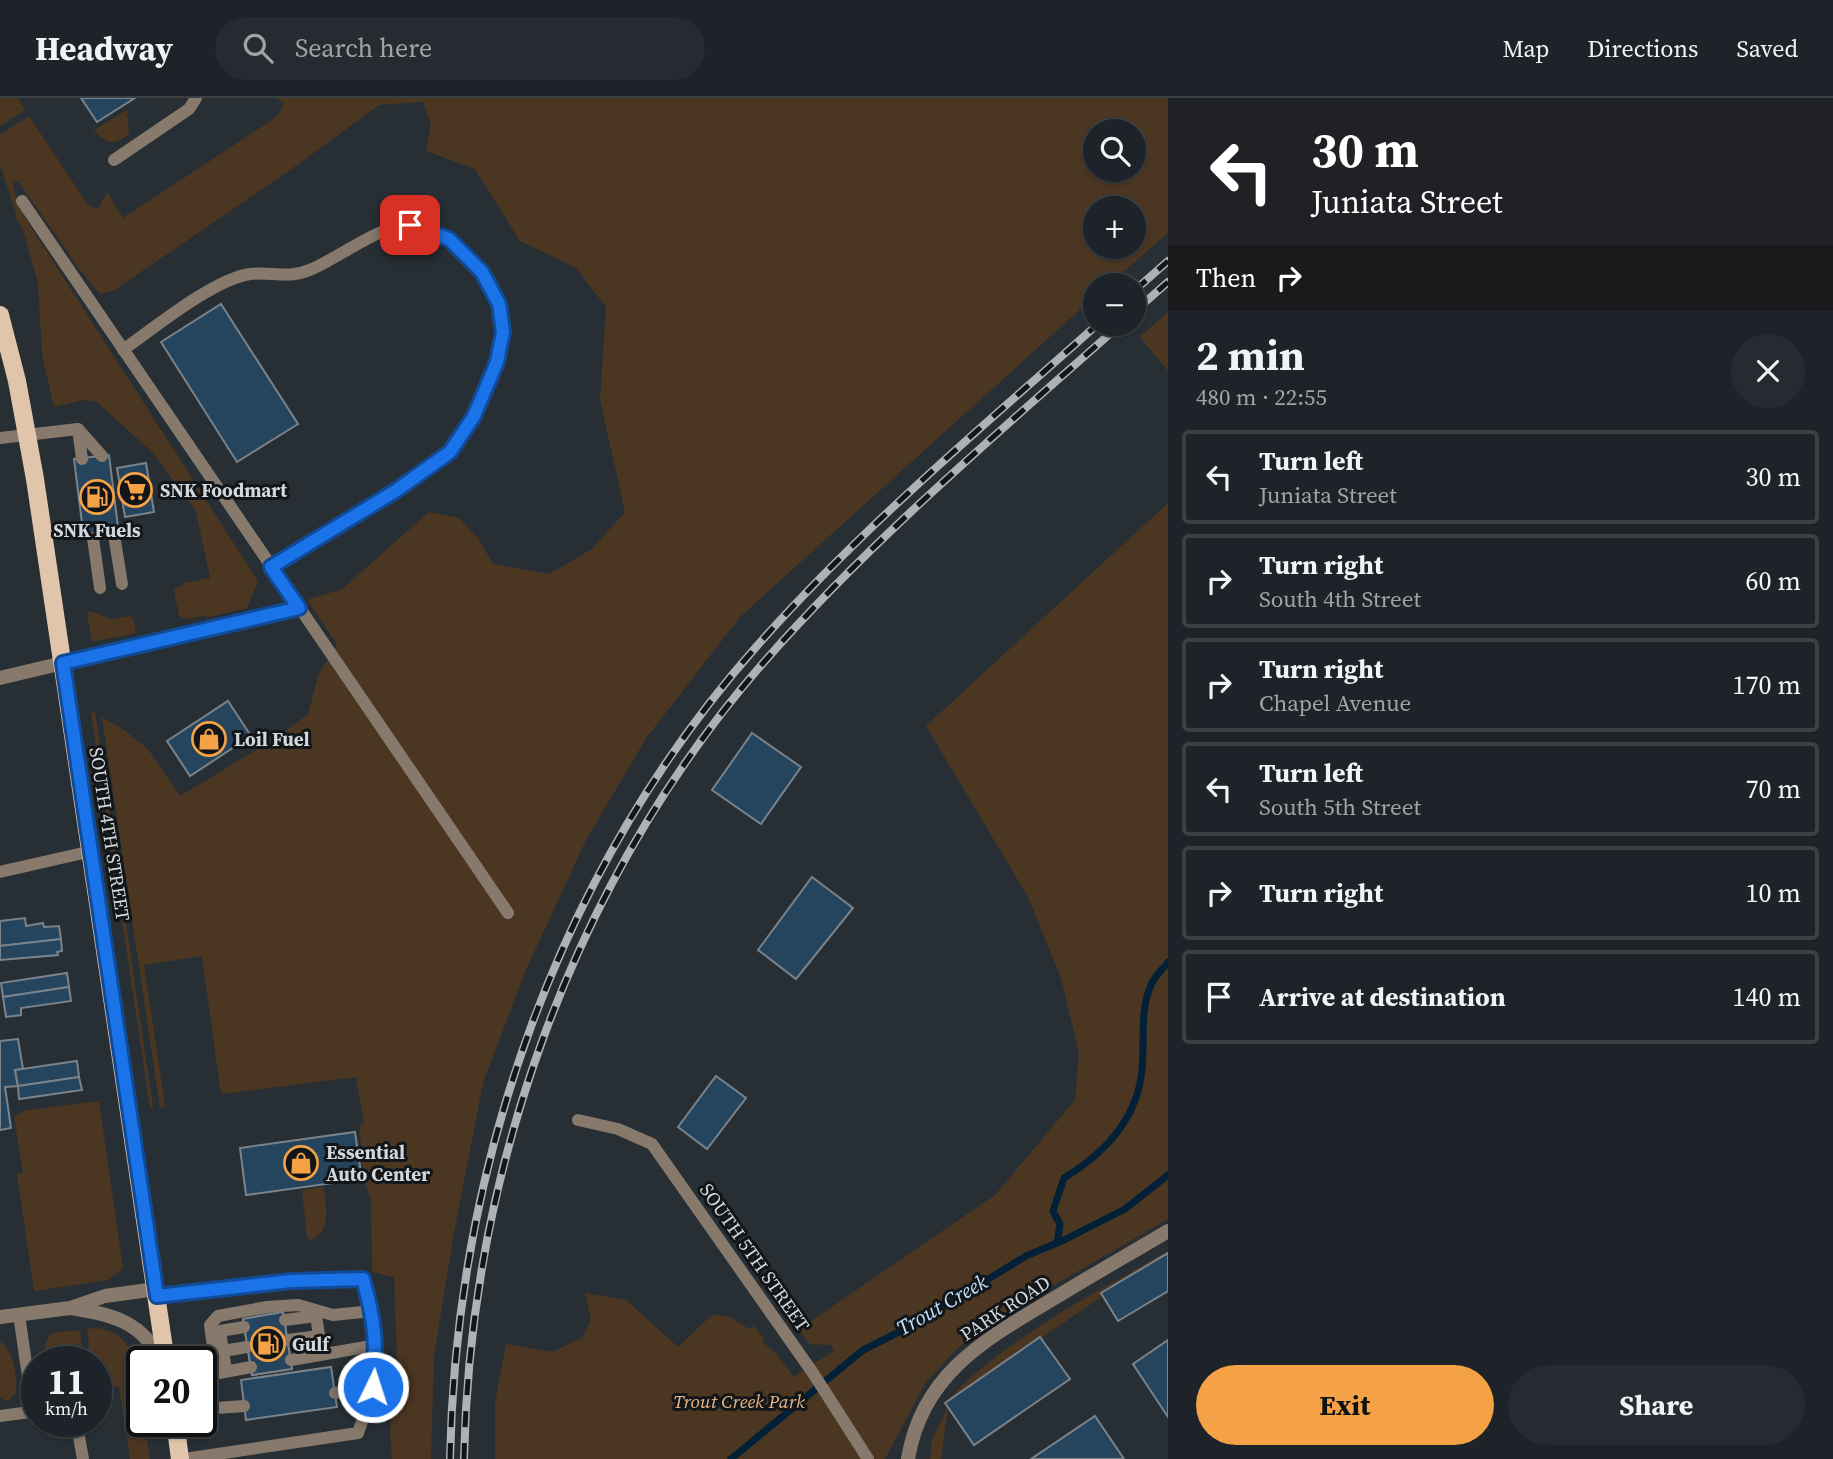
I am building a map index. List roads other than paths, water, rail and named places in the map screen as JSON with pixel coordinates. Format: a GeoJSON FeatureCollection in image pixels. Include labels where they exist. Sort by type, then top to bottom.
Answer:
{"type":"FeatureCollection","features":[{"type":"Feature","properties":{"kind":"main road","name":"SOUTH 4TH STREET"},"geometry":{"type":"LineString","coordinates":[[0,315],[17,380],[35,480],[92,851],[162,1346]]}},
{"type":"Feature","properties":{"kind":"main road"},"geometry":{"type":"LineString","coordinates":[[178,1437],[182,1459]]}},
{"type":"Feature","properties":{"kind":"street"},"geometry":{"type":"LineString","coordinates":[[0,678],[63,663]]}},
{"type":"Feature","properties":{"kind":"street","name":"PARK ROAD"},"geometry":{"type":"LineString","coordinates":[[908,1459],[920,1419],[932,1397],[951,1371],[980,1344],[1168,1231]]}},
{"type":"Feature","properties":{"kind":"street"},"geometry":{"type":"LineString","coordinates":[[0,1317],[70,1308],[106,1296],[156,1292]]}},
{"type":"Feature","properties":{"kind":"street"},"geometry":{"type":"LineString","coordinates":[[70,1308],[115,1316],[134,1326],[153,1346]]}},
{"type":"Feature","properties":{"kind":"lane"},"geometry":{"type":"LineString","coordinates":[[114,160],[204,98]]}},
{"type":"Feature","properties":{"kind":"lane"},"geometry":{"type":"LineString","coordinates":[[22,201],[508,914]]}},
{"type":"Feature","properties":{"kind":"lane"},"geometry":{"type":"LineString","coordinates":[[123,350],[221,283],[251,274],[286,276],[305,273],[391,227],[410,225],[449,239],[482,272],[499,304],[503,332],[497,362],[474,416],[450,452],[397,490],[271,567]]}},
{"type":"Feature","properties":{"kind":"lane"},"geometry":{"type":"LineString","coordinates":[[0,438],[78,429]]}},
{"type":"Feature","properties":{"kind":"lane"},"geometry":{"type":"LineString","coordinates":[[78,429],[102,456]]}},
{"type":"Feature","properties":{"kind":"lane"},"geometry":{"type":"LineString","coordinates":[[78,429],[82,459]]}},
{"type":"Feature","properties":{"kind":"lane"},"geometry":{"type":"LineString","coordinates":[[114,535],[122,584]]}},
{"type":"Feature","properties":{"kind":"lane"},"geometry":{"type":"LineString","coordinates":[[93,538],[100,587]]}},
{"type":"Feature","properties":{"kind":"lane"},"geometry":{"type":"LineString","coordinates":[[63,663],[299,608]]}},
{"type":"Feature","properties":{"kind":"lane"},"geometry":{"type":"LineString","coordinates":[[0,872],[92,851]]}},
{"type":"Feature","properties":{"kind":"lane","name":"SOUTH 5TH STREET"},"geometry":{"type":"LineString","coordinates":[[578,1121],[618,1129],[652,1144],[813,1373],[868,1459]]}},
{"type":"Feature","properties":{"kind":"lane"},"geometry":{"type":"LineString","coordinates":[[156,1292],[291,1281],[363,1279],[372,1311],[377,1345],[373,1387],[358,1433],[182,1459]]}},
{"type":"Feature","properties":{"kind":"lane"},"geometry":{"type":"LineString","coordinates":[[213,1346],[210,1325],[218,1316],[298,1304],[333,1315],[372,1311]]}},
{"type":"Feature","properties":{"kind":"lane"},"geometry":{"type":"LineString","coordinates":[[19,1315],[24,1346]]}},
{"type":"Feature","properties":{"kind":"lane"},"geometry":{"type":"LineString","coordinates":[[285,1320],[316,1316],[321,1354]]}},
{"type":"Feature","properties":{"kind":"lane"},"geometry":{"type":"LineString","coordinates":[[226,1371],[220,1331],[244,1327]]}},
{"type":"Feature","properties":{"kind":"lane"},"geometry":{"type":"LineString","coordinates":[[288,1340],[319,1336]]}},
{"type":"Feature","properties":{"kind":"lane"},"geometry":{"type":"LineString","coordinates":[[291,1360],[377,1345]]}},
{"type":"Feature","properties":{"kind":"lane"},"geometry":{"type":"LineString","coordinates":[[223,1351],[247,1347]]}},
{"type":"Feature","properties":{"kind":"lane"},"geometry":{"type":"LineString","coordinates":[[217,1373],[251,1367]]}},
{"type":"Feature","properties":{"kind":"lane"},"geometry":{"type":"LineString","coordinates":[[335,1393],[373,1387]]}},
{"type":"Feature","properties":{"kind":"lane"},"geometry":{"type":"LineString","coordinates":[[217,1408],[244,1406]]}},
{"type":"Feature","properties":{"kind":"lane"},"geometry":{"type":"LineString","coordinates":[[0,1416],[21,1413]]}},
{"type":"Feature","properties":{"kind":"lane"},"geometry":{"type":"LineString","coordinates":[[79,1437],[83,1459]]}},
{"type":"Feature","properties":{"kind":"waterway"},"geometry":{"type":"LineString","coordinates":[[1057,1243],[1060,1224],[1053,1211],[1064,1178],[1106,1145],[1117,1133],[1134,1103],[1142,1069],[1145,1003],[1153,980],[1168,962]]}},
{"type":"Feature","properties":{"kind":"waterway","name":"Trout Creek"},"geometry":{"type":"LineString","coordinates":[[731,1459],[863,1350],[913,1325],[1026,1256],[1125,1209],[1168,1175]]}},
{"type":"Feature","properties":{"kind":"railway"},"geometry":{"type":"LineString","coordinates":[[1146,280],[1168,261]]}},
{"type":"Feature","properties":{"kind":"railway"},"geometry":{"type":"LineString","coordinates":[[1146,301],[1168,282]]}},
{"type":"Feature","properties":{"kind":"railway"},"geometry":{"type":"LineString","coordinates":[[450,1459],[457,1348],[473,1239],[498,1131],[531,1026],[574,924],[626,826],[687,734],[756,647],[796,604],[922,480],[1084,336]]}},
{"type":"Feature","properties":{"kind":"railway"},"geometry":{"type":"LineString","coordinates":[[464,1459],[471,1351],[487,1244],[511,1138],[545,1034],[587,934],[637,838],[697,747],[764,662],[805,617],[892,530],[982,446],[1107,336]]}},
{"type":"Feature","properties":{"kind":"place","name":"SNK Foodmart"},"geometry":{"type":"Point","coordinates":[135,490]}},
{"type":"Feature","properties":{"kind":"place","name":"SNK Fuels"},"geometry":{"type":"Point","coordinates":[97,497]}},
{"type":"Feature","properties":{"kind":"place","name":"Loil Fuel"},"geometry":{"type":"Point","coordinates":[209,739]}},
{"type":"Feature","properties":{"kind":"place","name":"Essential Auto Center"},"geometry":{"type":"Point","coordinates":[301,1163]}},
{"type":"Feature","properties":{"kind":"place","name":"Gulf"},"geometry":{"type":"Point","coordinates":[268,1344]}},
{"type":"Feature","properties":{"kind":"park label","name":"Trout Creek Park"},"geometry":{"type":"Point","coordinates":[739,1401]}}]}
